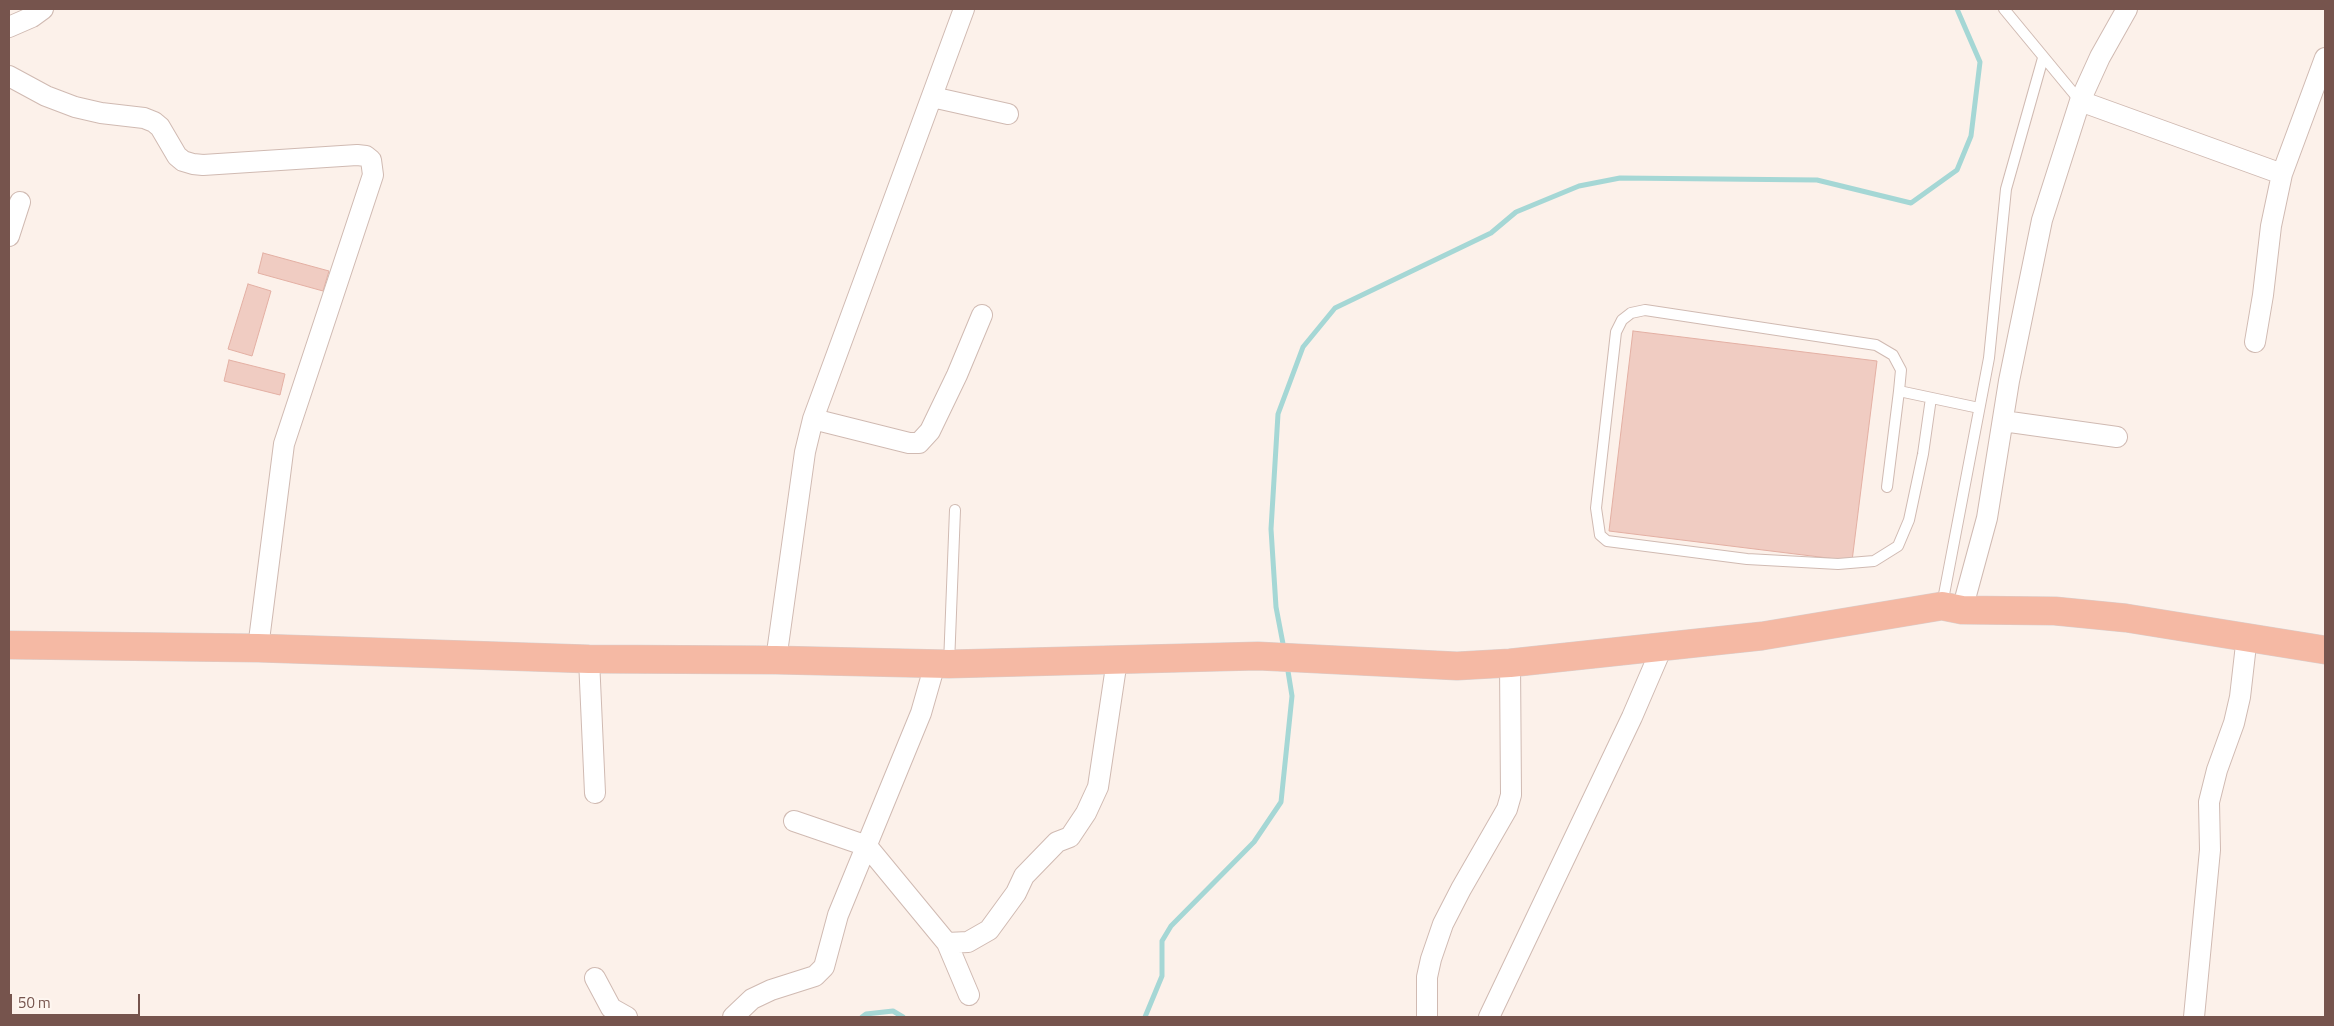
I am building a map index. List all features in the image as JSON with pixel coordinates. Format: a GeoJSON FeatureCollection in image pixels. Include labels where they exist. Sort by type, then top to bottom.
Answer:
{"type":"FeatureCollection","features":[{"type":"Feature","properties":{"kind":"highway"},"geometry":{"type":"LineString","coordinates":[[9,645],[258,648],[589,659],[776,660],[942,664],[1258,656],[1457,666],[1510,663],[1663,645],[1762,636],[1952,608],[2055,611],[2126,618],[2325,650]]}},
{"type":"Feature","properties":{"kind":"street"},"geometry":{"type":"LineString","coordinates":[[9,27],[32,17],[43,9]]}},
{"type":"Feature","properties":{"kind":"street"},"geometry":{"type":"LineString","coordinates":[[776,660],[805,452],[813,419],[964,9]]}},
{"type":"Feature","properties":{"kind":"street"},"geometry":{"type":"LineString","coordinates":[[1952,608],[1987,518],[2015,347],[2040,228],[2080,101],[2104,49],[2127,9]]}},
{"type":"Feature","properties":{"kind":"street"},"geometry":{"type":"LineString","coordinates":[[2255,342],[2263,294],[2270,226],[2282,174],[2325,58]]}},
{"type":"Feature","properties":{"kind":"street"},"geometry":{"type":"LineString","coordinates":[[9,76],[46,96],[75,107],[101,113],[144,118],[154,122],[160,127],[177,156],[183,161],[193,164],[203,165],[357,155],[366,156],[371,160],[373,174],[284,444],[258,648]]}},
{"type":"Feature","properties":{"kind":"street"},"geometry":{"type":"LineString","coordinates":[[932,97],[1008,114]]}},
{"type":"Feature","properties":{"kind":"street"},"geometry":{"type":"LineString","coordinates":[[2080,101],[2282,174]]}},
{"type":"Feature","properties":{"kind":"street"},"geometry":{"type":"LineString","coordinates":[[9,236],[20,202]]}},
{"type":"Feature","properties":{"kind":"street"},"geometry":{"type":"LineString","coordinates":[[813,419],[908,443],[919,443],[930,431],[957,375],[982,315]]}},
{"type":"Feature","properties":{"kind":"street"},"geometry":{"type":"LineString","coordinates":[[2003,421],[2117,437]]}},
{"type":"Feature","properties":{"kind":"street"},"geometry":{"type":"LineString","coordinates":[[2194,1017],[2210,850],[2208,802],[2236,714],[2247,636]]}},
{"type":"Feature","properties":{"kind":"street"},"geometry":{"type":"LineString","coordinates":[[1489,1017],[1624,734],[1663,645]]}},
{"type":"Feature","properties":{"kind":"street"},"geometry":{"type":"LineString","coordinates":[[589,659],[595,793]]}},
{"type":"Feature","properties":{"kind":"street"},"geometry":{"type":"LineString","coordinates":[[948,943],[968,942],[989,930],[1016,894],[1024,876],[1057,842],[1070,837],[1086,813],[1098,787],[1118,660]]}},
{"type":"Feature","properties":{"kind":"street"},"geometry":{"type":"LineString","coordinates":[[1427,1017],[1427,977],[1431,959],[1444,924],[1461,889],[1507,809],[1512,770],[1510,663]]}},
{"type":"Feature","properties":{"kind":"street"},"geometry":{"type":"LineString","coordinates":[[733,1017],[752,999],[771,990],[815,976],[824,967],[838,915],[942,664]]}},
{"type":"Feature","properties":{"kind":"street"},"geometry":{"type":"LineString","coordinates":[[794,821],[867,846],[948,943],[969,995]]}},
{"type":"Feature","properties":{"kind":"street"},"geometry":{"type":"LineString","coordinates":[[595,978],[611,1008],[627,1017]]}},
{"type":"Feature","properties":{"kind":"lane"},"geometry":{"type":"LineString","coordinates":[[2004,9],[2080,101]]}},
{"type":"Feature","properties":{"kind":"lane"},"geometry":{"type":"LineString","coordinates":[[1952,608],[1979,408],[1989,358],[2006,189],[2043,58]]}},
{"type":"Feature","properties":{"kind":"lane"},"geometry":{"type":"LineString","coordinates":[[1887,487],[1901,370],[1893,355],[1876,345],[1645,310],[1631,313],[1622,320],[1616,332],[1596,508],[1600,535],[1607,541],[1746,559],[1838,564],[1874,561],[1898,546],[1909,520],[1923,454],[1931,398]]}},
{"type":"Feature","properties":{"kind":"lane"},"geometry":{"type":"LineString","coordinates":[[1899,391],[1979,408]]}},
{"type":"Feature","properties":{"kind":"lane"},"geometry":{"type":"LineString","coordinates":[[942,664],[955,510]]}},
{"type":"Feature","properties":{"kind":"building"},"geometry":{"type":"Polygon","coordinates":[[[263,253],[329,271],[323,291],[258,273],[263,253]]]}},
{"type":"Feature","properties":{"kind":"building"},"geometry":{"type":"Polygon","coordinates":[[[248,284],[271,291],[252,356],[228,349],[248,284]]]}},
{"type":"Feature","properties":{"kind":"building"},"geometry":{"type":"Polygon","coordinates":[[[1633,331],[1877,361],[1852,561],[1609,531],[1633,331]]]}},
{"type":"Feature","properties":{"kind":"building"},"geometry":{"type":"Polygon","coordinates":[[[229,360],[285,374],[280,395],[224,381],[229,360]]]}},
{"type":"Feature","properties":{"kind":"waterway"},"geometry":{"type":"LineString","coordinates":[[1284,649],[1276,607],[1271,529],[1278,414],[1303,347],[1335,308],[1491,233],[1516,212],[1579,186],[1620,178],[1817,180],[1911,203],[1957,170],[1971,136],[1980,62],[1957,9]]}},
{"type":"Feature","properties":{"kind":"waterway"},"geometry":{"type":"LineString","coordinates":[[1145,1017],[1162,976],[1162,941],[1171,926],[1254,842],[1281,802],[1292,696],[1287,665]]}},
{"type":"Feature","properties":{"kind":"waterway"},"geometry":{"type":"LineString","coordinates":[[862,1017],[866,1014],[893,1011],[903,1017]]}}]}
